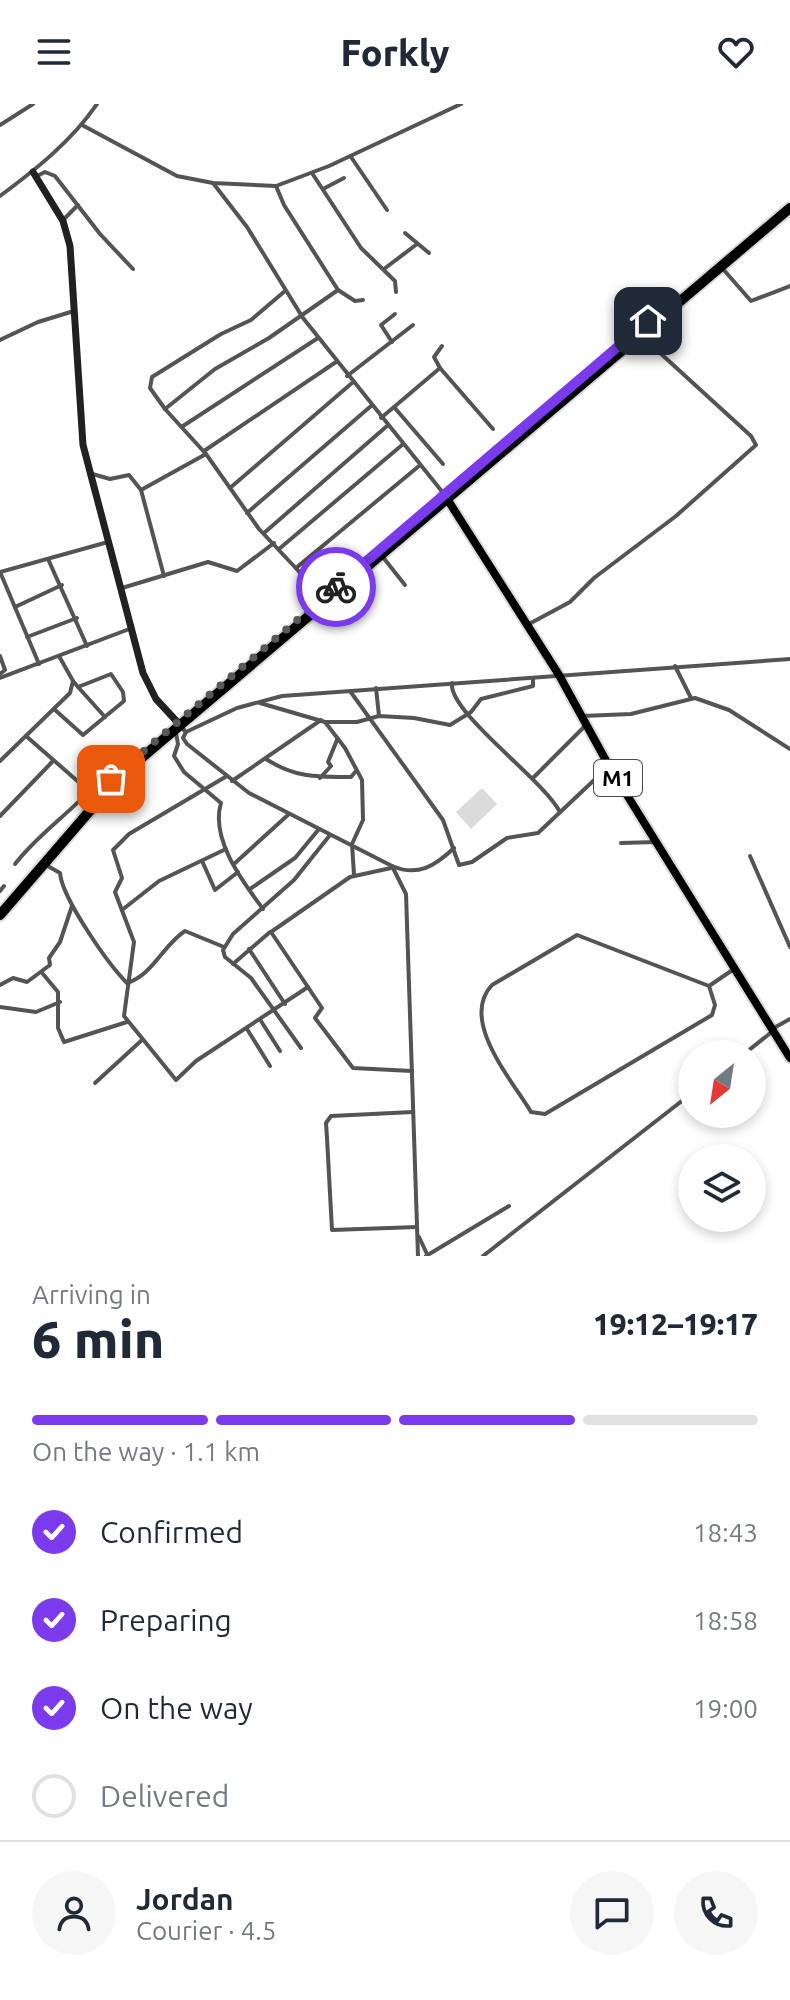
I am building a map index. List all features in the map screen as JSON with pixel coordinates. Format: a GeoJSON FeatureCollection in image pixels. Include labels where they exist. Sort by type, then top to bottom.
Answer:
{"type":"FeatureCollection","features":[{"type":"Feature","properties":{"kind":"highway"},"geometry":{"type":"LineString","coordinates":[[0,908],[96,789],[180,728],[324,598],[790,201]]}},
{"type":"Feature","properties":{"kind":"highway"},"geometry":{"type":"LineString","coordinates":[[673,303],[790,208]]}},
{"type":"Feature","properties":{"kind":"highway"},"geometry":{"type":"LineString","coordinates":[[0,915],[101,794],[446,496]]}},
{"type":"Feature","properties":{"kind":"main road"},"geometry":{"type":"LineString","coordinates":[[34,174],[63,221],[70,246],[80,426],[89,473],[150,688],[180,728]]}},
{"type":"Feature","properties":{"kind":"main road","name":"M1"},"geometry":{"type":"LineString","coordinates":[[446,496],[559,675],[609,766],[790,1057]]}},
{"type":"Feature","properties":{"kind":"street"},"geometry":{"type":"LineString","coordinates":[[0,125],[33,104]]}},
{"type":"Feature","properties":{"kind":"street"},"geometry":{"type":"LineString","coordinates":[[82,125],[177,176],[213,183],[276,186],[312,173],[461,104]]}},
{"type":"Feature","properties":{"kind":"street"},"geometry":{"type":"LineString","coordinates":[[0,196],[34,174],[82,125],[95,105]]}},
{"type":"Feature","properties":{"kind":"street"},"geometry":{"type":"LineString","coordinates":[[349,156],[358,162],[387,210]]}},
{"type":"Feature","properties":{"kind":"street"},"geometry":{"type":"LineString","coordinates":[[34,174],[51,173],[133,269]]}},
{"type":"Feature","properties":{"kind":"street"},"geometry":{"type":"LineString","coordinates":[[312,173],[361,248],[395,281],[396,292]]}},
{"type":"Feature","properties":{"kind":"street"},"geometry":{"type":"LineString","coordinates":[[323,189],[344,178]]}},
{"type":"Feature","properties":{"kind":"street"},"geometry":{"type":"LineString","coordinates":[[213,183],[247,227],[302,317],[352,383],[446,496]]}},
{"type":"Feature","properties":{"kind":"street"},"geometry":{"type":"LineString","coordinates":[[276,186],[284,205],[338,290],[355,301],[363,300]]}},
{"type":"Feature","properties":{"kind":"street"},"geometry":{"type":"LineString","coordinates":[[63,221],[78,205]]}},
{"type":"Feature","properties":{"kind":"street"},"geometry":{"type":"LineString","coordinates":[[405,233],[429,253]]}},
{"type":"Feature","properties":{"kind":"street"},"geometry":{"type":"LineString","coordinates":[[384,269],[417,244]]}},
{"type":"Feature","properties":{"kind":"street"},"geometry":{"type":"LineString","coordinates":[[721,266],[751,301],[790,286]]}},
{"type":"Feature","properties":{"kind":"street"},"geometry":{"type":"LineString","coordinates":[[165,409],[215,369],[302,317],[338,290]]}},
{"type":"Feature","properties":{"kind":"street"},"geometry":{"type":"LineString","coordinates":[[285,291],[251,320],[221,334],[152,377],[150,388],[205,453],[247,513],[324,598]]}},
{"type":"Feature","properties":{"kind":"street"},"geometry":{"type":"LineString","coordinates":[[0,340],[38,322],[74,311]]}},
{"type":"Feature","properties":{"kind":"street"},"geometry":{"type":"LineString","coordinates":[[393,342],[381,325],[395,314]]}},
{"type":"Feature","properties":{"kind":"street"},"geometry":{"type":"LineString","coordinates":[[347,376],[413,325]]}},
{"type":"Feature","properties":{"kind":"street"},"geometry":{"type":"LineString","coordinates":[[526,626],[570,602],[594,578],[676,516],[756,445],[741,426],[638,333]]}},
{"type":"Feature","properties":{"kind":"street"},"geometry":{"type":"LineString","coordinates":[[183,426],[319,338]]}},
{"type":"Feature","properties":{"kind":"street"},"geometry":{"type":"LineString","coordinates":[[442,346],[434,357],[440,368],[493,429]]}},
{"type":"Feature","properties":{"kind":"street"},"geometry":{"type":"LineString","coordinates":[[141,490],[205,453],[336,362]]}},
{"type":"Feature","properties":{"kind":"street"},"geometry":{"type":"LineString","coordinates":[[381,418],[440,368]]}},
{"type":"Feature","properties":{"kind":"street"},"geometry":{"type":"LineString","coordinates":[[230,488],[352,383]]}},
{"type":"Feature","properties":{"kind":"street"},"geometry":{"type":"LineString","coordinates":[[247,513],[371,406]]}},
{"type":"Feature","properties":{"kind":"street"},"geometry":{"type":"LineString","coordinates":[[394,407],[443,464]]}},
{"type":"Feature","properties":{"kind":"street"},"geometry":{"type":"LineString","coordinates":[[264,533],[387,426]]}},
{"type":"Feature","properties":{"kind":"street"},"geometry":{"type":"LineString","coordinates":[[279,549],[402,445]]}},
{"type":"Feature","properties":{"kind":"street"},"geometry":{"type":"LineString","coordinates":[[296,568],[419,466]]}},
{"type":"Feature","properties":{"kind":"street"},"geometry":{"type":"LineString","coordinates":[[89,473],[112,479],[129,475],[141,490],[165,577]]}},
{"type":"Feature","properties":{"kind":"street"},"geometry":{"type":"LineString","coordinates":[[39,664],[0,572],[110,541]]}},
{"type":"Feature","properties":{"kind":"street"},"geometry":{"type":"LineString","coordinates":[[122,588],[208,562],[225,570],[237,571],[274,543]]}},
{"type":"Feature","properties":{"kind":"street"},"geometry":{"type":"LineString","coordinates":[[381,554],[405,585]]}},
{"type":"Feature","properties":{"kind":"street"},"geometry":{"type":"LineString","coordinates":[[48,559],[87,646]]}},
{"type":"Feature","properties":{"kind":"street"},"geometry":{"type":"LineString","coordinates":[[15,607],[62,585]]}},
{"type":"Feature","properties":{"kind":"street"},"geometry":{"type":"LineString","coordinates":[[27,637],[77,618]]}},
{"type":"Feature","properties":{"kind":"street"},"geometry":{"type":"LineString","coordinates":[[0,676],[132,628]]}},
{"type":"Feature","properties":{"kind":"street"},"geometry":{"type":"LineString","coordinates":[[0,656],[5,670],[0,676]]}},
{"type":"Feature","properties":{"kind":"street"},"geometry":{"type":"LineString","coordinates":[[59,656],[73,681],[105,717]]}},
{"type":"Feature","properties":{"kind":"street"},"geometry":{"type":"LineString","coordinates":[[180,728],[282,696],[790,659]]}},
{"type":"Feature","properties":{"kind":"street"},"geometry":{"type":"LineString","coordinates":[[675,666],[691,698]]}},
{"type":"Feature","properties":{"kind":"street"},"geometry":{"type":"LineString","coordinates":[[54,709],[81,734],[124,701],[115,677],[107,674],[78,687]]}},
{"type":"Feature","properties":{"kind":"street"},"geometry":{"type":"LineString","coordinates":[[260,703],[323,721],[355,723],[379,716],[414,718],[450,725],[481,699],[533,686],[533,678]]}},
{"type":"Feature","properties":{"kind":"street"},"geometry":{"type":"LineString","coordinates":[[0,761],[70,693],[73,681]]}},
{"type":"Feature","properties":{"kind":"street"},"geometry":{"type":"LineString","coordinates":[[452,683],[456,703],[506,756],[533,778],[560,812]]}},
{"type":"Feature","properties":{"kind":"street"},"geometry":{"type":"LineString","coordinates":[[376,688],[379,716]]}},
{"type":"Feature","properties":{"kind":"street"},"geometry":{"type":"LineString","coordinates":[[350,691],[429,799],[454,848],[456,862],[466,865],[507,838],[538,833],[609,766]]}},
{"type":"Feature","properties":{"kind":"street"},"geometry":{"type":"LineString","coordinates":[[533,778],[584,720],[631,714],[691,698],[729,710],[790,749]]}},
{"type":"Feature","properties":{"kind":"street"},"geometry":{"type":"LineString","coordinates":[[323,721],[335,734],[363,787],[363,820],[352,848],[354,875]]}},
{"type":"Feature","properties":{"kind":"street"},"geometry":{"type":"LineString","coordinates":[[308,987],[261,1021],[193,1063],[176,1080],[127,1022],[124,1012],[134,942],[115,892],[122,878],[112,856],[115,845],[154,818],[265,759],[323,721]]}},
{"type":"Feature","properties":{"kind":"street"},"geometry":{"type":"LineString","coordinates":[[180,728],[187,744],[230,778],[289,814],[392,867],[405,871],[427,869],[454,848]]}},
{"type":"Feature","properties":{"kind":"street"},"geometry":{"type":"LineString","coordinates":[[180,728],[174,756],[184,772],[221,803],[219,830],[226,849],[263,909]]}},
{"type":"Feature","properties":{"kind":"street"},"geometry":{"type":"LineString","coordinates":[[319,779],[331,766],[328,762],[338,742],[335,734]]}},
{"type":"Feature","properties":{"kind":"street"},"geometry":{"type":"LineString","coordinates":[[26,736],[82,785],[96,789]]}},
{"type":"Feature","properties":{"kind":"street"},"geometry":{"type":"LineString","coordinates":[[265,759],[297,775],[319,779],[351,777],[356,771]]}},
{"type":"Feature","properties":{"kind":"street"},"geometry":{"type":"LineString","coordinates":[[0,816],[53,761]]}},
{"type":"Feature","properties":{"kind":"street"},"geometry":{"type":"LineString","coordinates":[[15,864],[39,835],[51,829],[96,789]]}},
{"type":"Feature","properties":{"kind":"street"},"geometry":{"type":"LineString","coordinates":[[234,864],[289,814]]}},
{"type":"Feature","properties":{"kind":"street"},"geometry":{"type":"LineString","coordinates":[[250,889],[295,858],[319,829]]}},
{"type":"Feature","properties":{"kind":"street"},"geometry":{"type":"LineString","coordinates":[[301,1048],[251,978],[224,955],[224,947],[233,934],[294,880],[330,835]]}},
{"type":"Feature","properties":{"kind":"street"},"geometry":{"type":"LineString","coordinates":[[621,843],[658,842]]}},
{"type":"Feature","properties":{"kind":"street"},"geometry":{"type":"LineString","coordinates":[[122,910],[159,881],[203,863],[226,849]]}},
{"type":"Feature","properties":{"kind":"street"},"geometry":{"type":"LineString","coordinates":[[750,856],[790,947]]}},
{"type":"Feature","properties":{"kind":"street"},"geometry":{"type":"LineString","coordinates":[[203,863],[215,890],[238,872]]}},
{"type":"Feature","properties":{"kind":"street"},"geometry":{"type":"LineString","coordinates":[[44,864],[60,873],[61,883],[72,906],[113,968],[127,983]]}},
{"type":"Feature","properties":{"kind":"street"},"geometry":{"type":"LineString","coordinates":[[233,964],[313,900],[354,875],[392,867]]}},
{"type":"Feature","properties":{"kind":"street"},"geometry":{"type":"LineString","coordinates":[[392,867],[406,894],[418,1256]]}},
{"type":"Feature","properties":{"kind":"street"},"geometry":{"type":"LineString","coordinates":[[0,985],[13,978],[27,982],[43,974],[60,942],[72,906]]}},
{"type":"Feature","properties":{"kind":"street"},"geometry":{"type":"LineString","coordinates":[[127,983],[150,968],[175,938],[185,931],[224,947]]}},
{"type":"Feature","properties":{"kind":"street"},"geometry":{"type":"LineString","coordinates":[[272,931],[280,950],[323,1008],[315,1018],[354,1070],[412,1071]]}},
{"type":"Feature","properties":{"kind":"street"},"geometry":{"type":"LineString","coordinates":[[577,935],[709,986],[715,1005],[712,1015],[539,1116],[531,1112],[482,1029],[485,994],[492,985],[577,935]]}},
{"type":"Feature","properties":{"kind":"street"},"geometry":{"type":"LineString","coordinates":[[249,949],[285,1004]]}},
{"type":"Feature","properties":{"kind":"street"},"geometry":{"type":"LineString","coordinates":[[709,986],[734,969]]}},
{"type":"Feature","properties":{"kind":"street"},"geometry":{"type":"LineString","coordinates":[[43,974],[58,992],[58,1028],[64,1042],[127,1022]]}},
{"type":"Feature","properties":{"kind":"street"},"geometry":{"type":"LineString","coordinates":[[0,1007],[36,1012],[60,1002]]}},
{"type":"Feature","properties":{"kind":"street"},"geometry":{"type":"LineString","coordinates":[[760,1040],[790,1019]]}},
{"type":"Feature","properties":{"kind":"street"},"geometry":{"type":"LineString","coordinates":[[261,1021],[280,1051]]}},
{"type":"Feature","properties":{"kind":"street"},"geometry":{"type":"LineString","coordinates":[[247,1029],[270,1066]]}},
{"type":"Feature","properties":{"kind":"street"},"geometry":{"type":"LineString","coordinates":[[95,1083],[142,1040]]}},
{"type":"Feature","properties":{"kind":"street"},"geometry":{"type":"LineString","coordinates":[[483,1256],[678,1104]]}},
{"type":"Feature","properties":{"kind":"street"},"geometry":{"type":"LineString","coordinates":[[413,1112],[331,1116],[326,1123],[332,1230],[417,1227]]}},
{"type":"Feature","properties":{"kind":"street"},"geometry":{"type":"LineString","coordinates":[[417,1234],[427,1256],[509,1206]]}},
{"type":"Feature","properties":{"kind":"shaded area"},"geometry":{"type":"Polygon","coordinates":[[[482,788],[497,804],[471,829],[456,812],[482,788]]]}},
{"type":"Feature","properties":{"kind":"way so far"},"geometry":{"type":"LineString","coordinates":[[111,779],[336,587]]}},
{"type":"Feature","properties":{"kind":"route"},"geometry":{"type":"LineString","coordinates":[[336,587],[648,321]]}}]}
